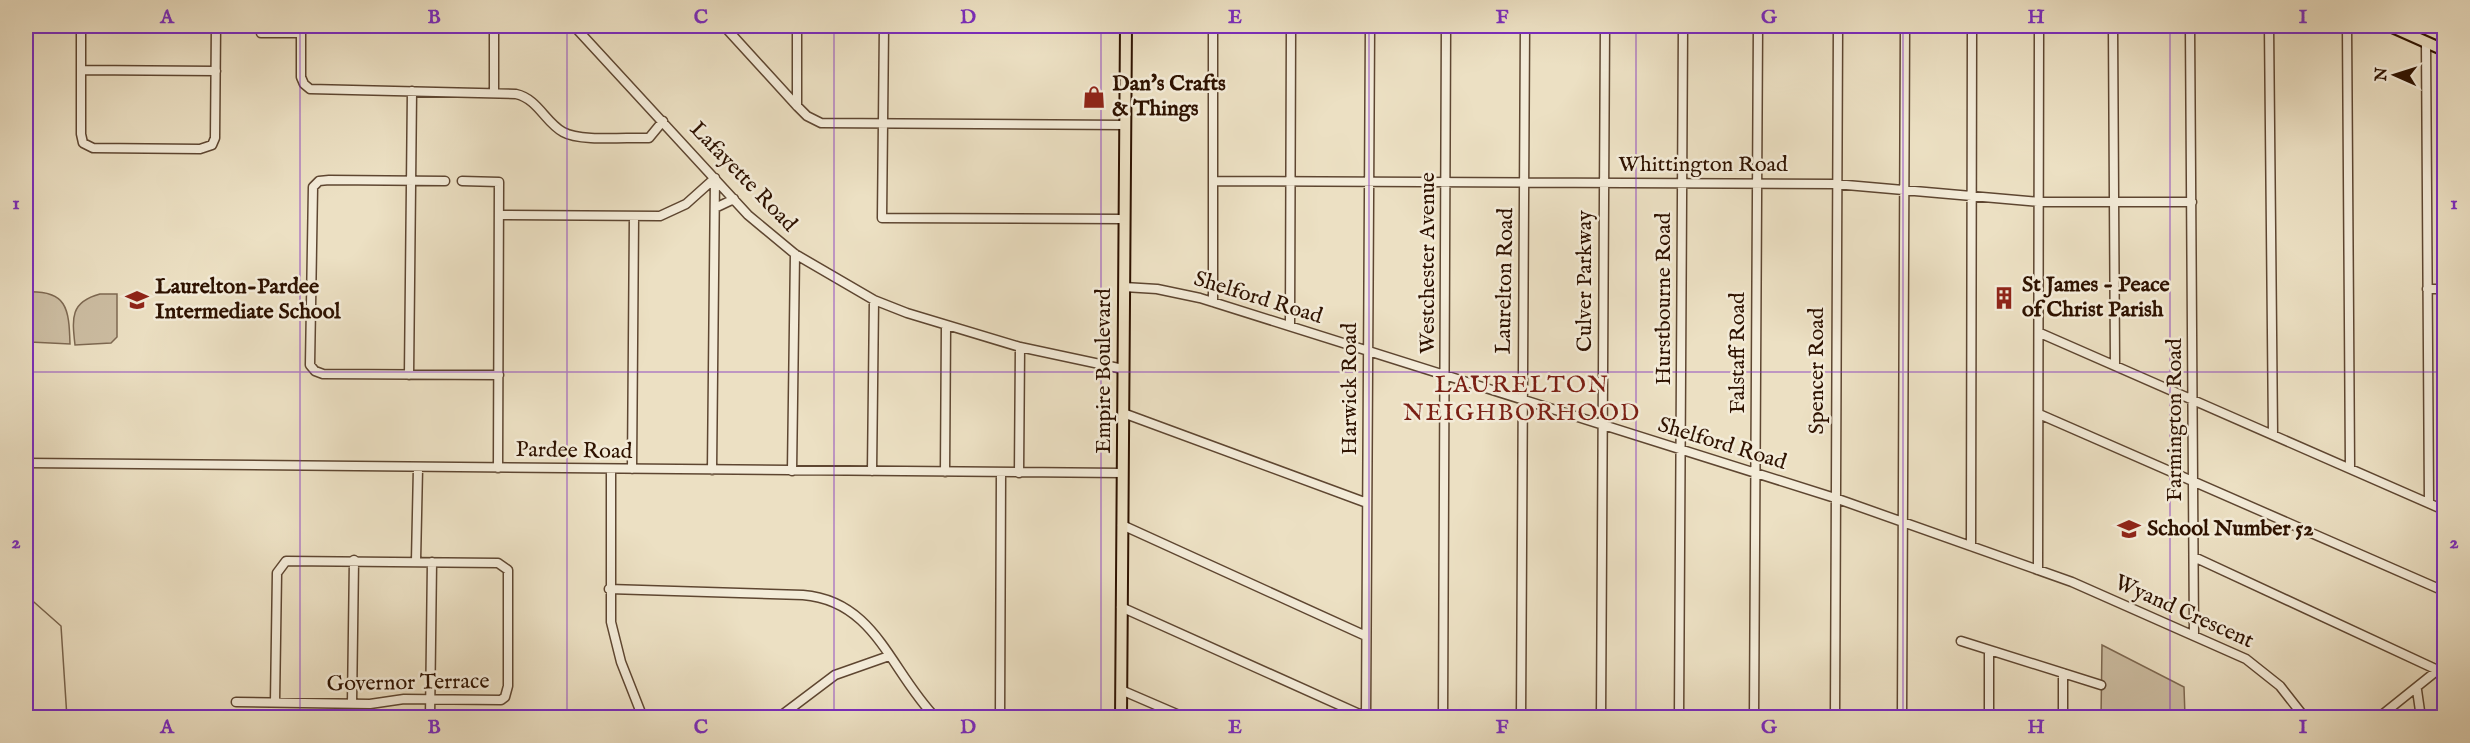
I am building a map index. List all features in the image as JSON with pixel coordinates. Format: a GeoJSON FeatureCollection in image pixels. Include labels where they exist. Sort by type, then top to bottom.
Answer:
{"type":"FeatureCollection","features":[{"type":"Feature","properties":{"kind":"main road","name":"Empire Boulevard"},"geometry":{"type":"LineString","coordinates":[[1121,717],[1126,26]]}},
{"type":"Feature","properties":{"kind":"main road"},"geometry":{"type":"LineString","coordinates":[[2390,26],[2445,50]]}},
{"type":"Feature","properties":{"kind":"street"},"geometry":{"type":"LineString","coordinates":[[81,26],[81,138],[83,143],[90,147],[209,147],[215,138],[216,26]]}},
{"type":"Feature","properties":{"kind":"street"},"geometry":{"type":"LineString","coordinates":[[494,26],[495,93]]}},
{"type":"Feature","properties":{"kind":"street","name":"Lafayette Road"},"geometry":{"type":"LineString","coordinates":[[574,26],[762,228],[795,254],[874,300],[946,326],[1020,347],[1123,369]]}},
{"type":"Feature","properties":{"kind":"street"},"geometry":{"type":"LineString","coordinates":[[724,26],[807,116],[822,123],[1125,125]]}},
{"type":"Feature","properties":{"kind":"street"},"geometry":{"type":"LineString","coordinates":[[797,26],[797,106]]}},
{"type":"Feature","properties":{"kind":"street"},"geometry":{"type":"LineString","coordinates":[[884,26],[882,218],[1124,219]]}},
{"type":"Feature","properties":{"kind":"street"},"geometry":{"type":"LineString","coordinates":[[1213,302],[1214,26]]}},
{"type":"Feature","properties":{"kind":"street"},"geometry":{"type":"LineString","coordinates":[[1290,327],[1291,26]]}},
{"type":"Feature","properties":{"kind":"street","name":"Harwick Road"},"geometry":{"type":"LineString","coordinates":[[1366,717],[1370,26]]}},
{"type":"Feature","properties":{"kind":"street","name":"Westchester Avenue"},"geometry":{"type":"LineString","coordinates":[[1443,717],[1446,26]]}},
{"type":"Feature","properties":{"kind":"street","name":"Laurelton Road"},"geometry":{"type":"LineString","coordinates":[[1521,717],[1525,26]]}},
{"type":"Feature","properties":{"kind":"street","name":"Culver Parkway"},"geometry":{"type":"LineString","coordinates":[[1600,717],[1605,26]]}},
{"type":"Feature","properties":{"kind":"street","name":"Hurstbourne Road"},"geometry":{"type":"LineString","coordinates":[[1679,717],[1683,26]]}},
{"type":"Feature","properties":{"kind":"street","name":"Falstaff Road"},"geometry":{"type":"LineString","coordinates":[[1754,717],[1758,26]]}},
{"type":"Feature","properties":{"kind":"street","name":"Spencer Road"},"geometry":{"type":"LineString","coordinates":[[1835,717],[1835,184],[1838,26]]}},
{"type":"Feature","properties":{"kind":"street"},"geometry":{"type":"LineString","coordinates":[[1902,717],[1905,26]]}},
{"type":"Feature","properties":{"kind":"street"},"geometry":{"type":"LineString","coordinates":[[1971,546],[1972,26]]}},
{"type":"Feature","properties":{"kind":"street"},"geometry":{"type":"LineString","coordinates":[[2038,570],[2039,26]]}},
{"type":"Feature","properties":{"kind":"street"},"geometry":{"type":"LineString","coordinates":[[2113,26],[2115,365]]}},
{"type":"Feature","properties":{"kind":"street","name":"Farmington Road"},"geometry":{"type":"LineString","coordinates":[[2190,26],[2194,634]]}},
{"type":"Feature","properties":{"kind":"street"},"geometry":{"type":"LineString","coordinates":[[2269,26],[2273,434]]}},
{"type":"Feature","properties":{"kind":"street"},"geometry":{"type":"LineString","coordinates":[[2347,26],[2350,468]]}},
{"type":"Feature","properties":{"kind":"street"},"geometry":{"type":"LineString","coordinates":[[261,33],[301,29],[301,77],[304,84],[310,88],[495,93],[528,98],[558,128],[575,136],[649,138],[663,121]]}},
{"type":"Feature","properties":{"kind":"street"},"geometry":{"type":"LineString","coordinates":[[2426,42],[2429,503]]}},
{"type":"Feature","properties":{"kind":"street"},"geometry":{"type":"LineString","coordinates":[[81,70],[216,71]]}},
{"type":"Feature","properties":{"kind":"street"},"geometry":{"type":"LineString","coordinates":[[409,375],[412,91]]}},
{"type":"Feature","properties":{"kind":"street"},"geometry":{"type":"LineString","coordinates":[[712,470],[715,178]]}},
{"type":"Feature","properties":{"kind":"street"},"geometry":{"type":"LineString","coordinates":[[500,215],[653,217],[672,212],[686,204],[715,178]]}},
{"type":"Feature","properties":{"kind":"street"},"geometry":{"type":"LineString","coordinates":[[445,181],[329,180],[315,184],[311,197],[309,361],[315,371],[323,374],[499,375]]}},
{"type":"Feature","properties":{"kind":"street"},"geometry":{"type":"LineString","coordinates":[[462,181],[499,182],[498,468]]}},
{"type":"Feature","properties":{"kind":"street","name":"Whittington Road"},"geometry":{"type":"LineString","coordinates":[[1213,181],[1835,184],[2040,202],[2192,201]]}},
{"type":"Feature","properties":{"kind":"street"},"geometry":{"type":"LineString","coordinates":[[715,208],[734,199]]}},
{"type":"Feature","properties":{"kind":"street"},"geometry":{"type":"LineString","coordinates":[[632,470],[634,218]]}},
{"type":"Feature","properties":{"kind":"street"},"geometry":{"type":"LineString","coordinates":[[792,471],[795,254]]}},
{"type":"Feature","properties":{"kind":"street","name":"Shelford Road"},"geometry":{"type":"LineString","coordinates":[[1124,287],[1173,291],[1213,302],[1835,498],[2064,579]]}},
{"type":"Feature","properties":{"kind":"street"},"geometry":{"type":"LineString","coordinates":[[2427,289],[2445,289]]}},
{"type":"Feature","properties":{"kind":"street"},"geometry":{"type":"LineString","coordinates":[[872,471],[874,300]]}},
{"type":"Feature","properties":{"kind":"street"},"geometry":{"type":"LineString","coordinates":[[945,472],[946,326]]}},
{"type":"Feature","properties":{"kind":"street"},"geometry":{"type":"LineString","coordinates":[[2040,333],[2445,510]]}},
{"type":"Feature","properties":{"kind":"street"},"geometry":{"type":"LineString","coordinates":[[1019,473],[1020,347]]}},
{"type":"Feature","properties":{"kind":"street"},"geometry":{"type":"LineString","coordinates":[[1123,413],[1367,503]]}},
{"type":"Feature","properties":{"kind":"street"},"geometry":{"type":"LineString","coordinates":[[2039,414],[2445,591]]}},
{"type":"Feature","properties":{"kind":"street","name":"Pardee Road"},"geometry":{"type":"LineString","coordinates":[[26,464],[1122,473]]}},
{"type":"Feature","properties":{"kind":"street"},"geometry":{"type":"LineString","coordinates":[[416,561],[417,468]]}},
{"type":"Feature","properties":{"kind":"street"},"geometry":{"type":"LineString","coordinates":[[611,469],[609,589],[616,647],[643,717]]}},
{"type":"Feature","properties":{"kind":"street"},"geometry":{"type":"LineString","coordinates":[[1000,717],[1001,473]]}},
{"type":"Feature","properties":{"kind":"street"},"geometry":{"type":"LineString","coordinates":[[1122,525],[1366,636]]}},
{"type":"Feature","properties":{"kind":"street"},"geometry":{"type":"LineString","coordinates":[[2194,557],[2443,670],[2378,717]]}},
{"type":"Feature","properties":{"kind":"street","name":"Governor Terrace"},"geometry":{"type":"LineString","coordinates":[[236,702],[352,703],[430,700],[495,701],[505,697],[508,686],[508,570],[498,563],[416,561],[293,559],[280,566],[277,573],[275,702]]}},
{"type":"Feature","properties":{"kind":"street"},"geometry":{"type":"LineString","coordinates":[[352,703],[354,560]]}},
{"type":"Feature","properties":{"kind":"street"},"geometry":{"type":"LineString","coordinates":[[430,717],[432,562]]}},
{"type":"Feature","properties":{"kind":"street","name":"Wyand Crescent"},"geometry":{"type":"LineString","coordinates":[[2064,579],[2238,654],[2260,668],[2285,692],[2305,717]]}},
{"type":"Feature","properties":{"kind":"street"},"geometry":{"type":"LineString","coordinates":[[609,589],[803,595],[827,598],[847,607],[860,617],[915,695],[936,717]]}},
{"type":"Feature","properties":{"kind":"street"},"geometry":{"type":"LineString","coordinates":[[1121,607],[1366,717]]}},
{"type":"Feature","properties":{"kind":"street"},"geometry":{"type":"LineString","coordinates":[[1961,641],[2101,685]]}},
{"type":"Feature","properties":{"kind":"street"},"geometry":{"type":"LineString","coordinates":[[1989,650],[1989,717]]}},
{"type":"Feature","properties":{"kind":"street"},"geometry":{"type":"LineString","coordinates":[[778,717],[835,675],[889,656]]}},
{"type":"Feature","properties":{"kind":"street"},"geometry":{"type":"LineString","coordinates":[[2063,673],[2063,717]]}},
{"type":"Feature","properties":{"kind":"street"},"geometry":{"type":"LineString","coordinates":[[1121,690],[1186,717]]}},
{"type":"Feature","properties":{"kind":"street"},"geometry":{"type":"LineString","coordinates":[[2417,690],[2421,717]]}},
{"type":"Feature","properties":{"kind":"shaded area"},"geometry":{"type":"Polygon","coordinates":[[[26,292],[40,292],[58,298],[66,311],[70,344],[30,342],[26,336],[26,292]]]}},
{"type":"Feature","properties":{"kind":"shaded area"},"geometry":{"type":"Polygon","coordinates":[[[100,294],[117,294],[117,337],[111,343],[75,345],[73,327],[75,312],[83,302],[100,294]]]}},
{"type":"Feature","properties":{"kind":"shaded area"},"geometry":{"type":"Polygon","coordinates":[[[2102,645],[2184,687],[2185,717],[2101,718],[2102,645]]]}},
{"type":"Feature","properties":{"kind":"waterway"},"geometry":{"type":"LineString","coordinates":[[26,595],[61,626],[67,718]]}},
{"type":"Feature","properties":{"kind":"place","name":"Dan's Crafts & Things"},"geometry":{"type":"Point","coordinates":[1094,97]}},
{"type":"Feature","properties":{"kind":"place","name":"St James - Peace of Christ Parish"},"geometry":{"type":"Point","coordinates":[2004,298]}},
{"type":"Feature","properties":{"kind":"place","name":"Laurelton-Pardee Intermediate School"},"geometry":{"type":"Point","coordinates":[137,300]}},
{"type":"Feature","properties":{"kind":"place","name":"School Number 52"},"geometry":{"type":"Point","coordinates":[2129,529]}},
{"type":"Feature","properties":{"kind":"district","name":"LAURELTON NEIGHBORHOOD"},"geometry":{"type":"Point","coordinates":[1522,399]}}]}
